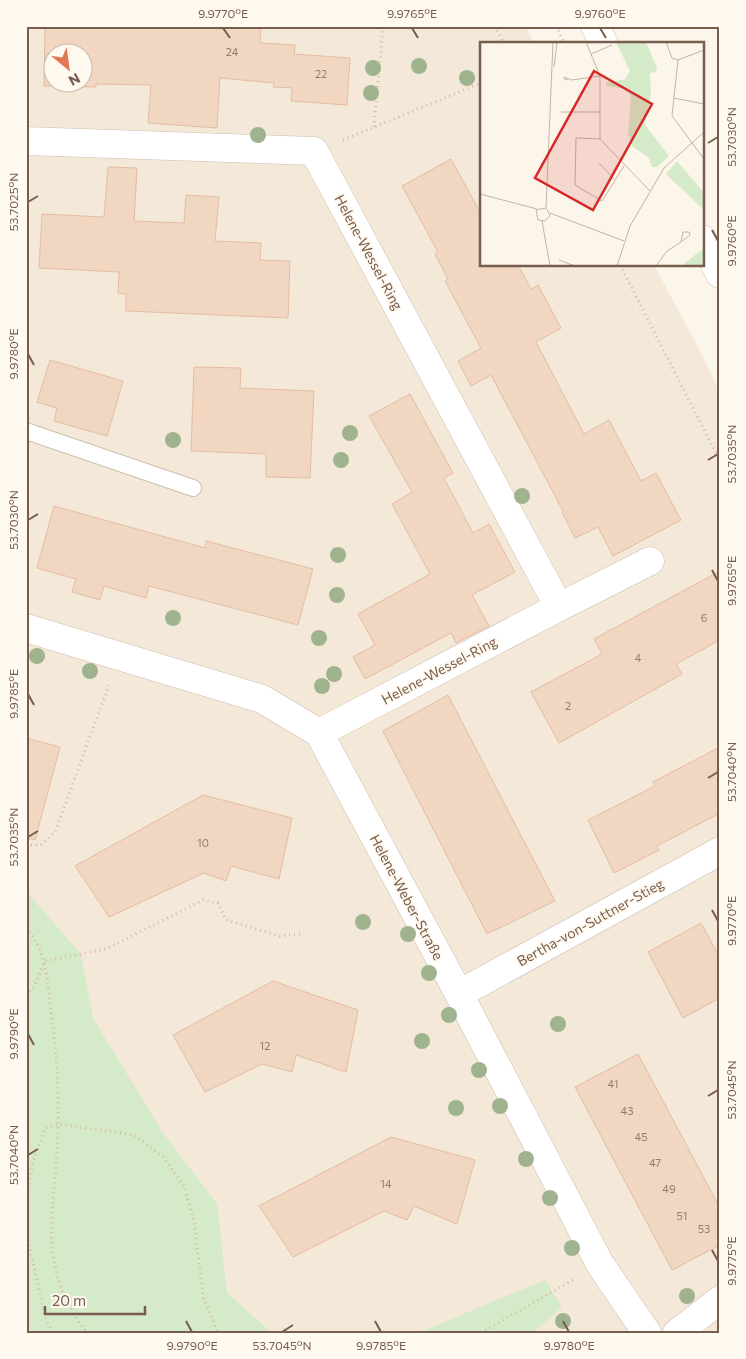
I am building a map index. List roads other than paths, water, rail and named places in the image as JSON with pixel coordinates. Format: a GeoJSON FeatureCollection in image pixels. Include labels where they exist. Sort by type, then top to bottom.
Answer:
{"type":"FeatureCollection","features":[{"type":"Feature","properties":{"kind":"street"},"geometry":{"type":"LineString","coordinates":[[595,26],[603,42]]}},
{"type":"Feature","properties":{"kind":"street","name":"Helene-Wessel-Ring"},"geometry":{"type":"LineString","coordinates":[[26,142],[314,151],[559,607]]}},
{"type":"Feature","properties":{"kind":"street"},"geometry":{"type":"LineString","coordinates":[[704,243],[720,274]]}},
{"type":"Feature","properties":{"kind":"street","name":"Helene-Wessel-Ring"},"geometry":{"type":"LineString","coordinates":[[319,733],[650,561]]}},
{"type":"Feature","properties":{"kind":"street"},"geometry":{"type":"LineString","coordinates":[[26,628],[262,699],[319,733]]}},
{"type":"Feature","properties":{"kind":"street","name":"Helene-Weber-Straße"},"geometry":{"type":"LineString","coordinates":[[319,733],[459,994],[600,1264],[647,1333]]}},
{"type":"Feature","properties":{"kind":"street","name":"Bertha-von-Suttner-Stieg"},"geometry":{"type":"LineString","coordinates":[[459,994],[720,851]]}},
{"type":"Feature","properties":{"kind":"street"},"geometry":{"type":"LineString","coordinates":[[677,1333],[720,1300]]}},
{"type":"Feature","properties":{"kind":"lane"},"geometry":{"type":"LineString","coordinates":[[26,431],[193,488]]}}]}
